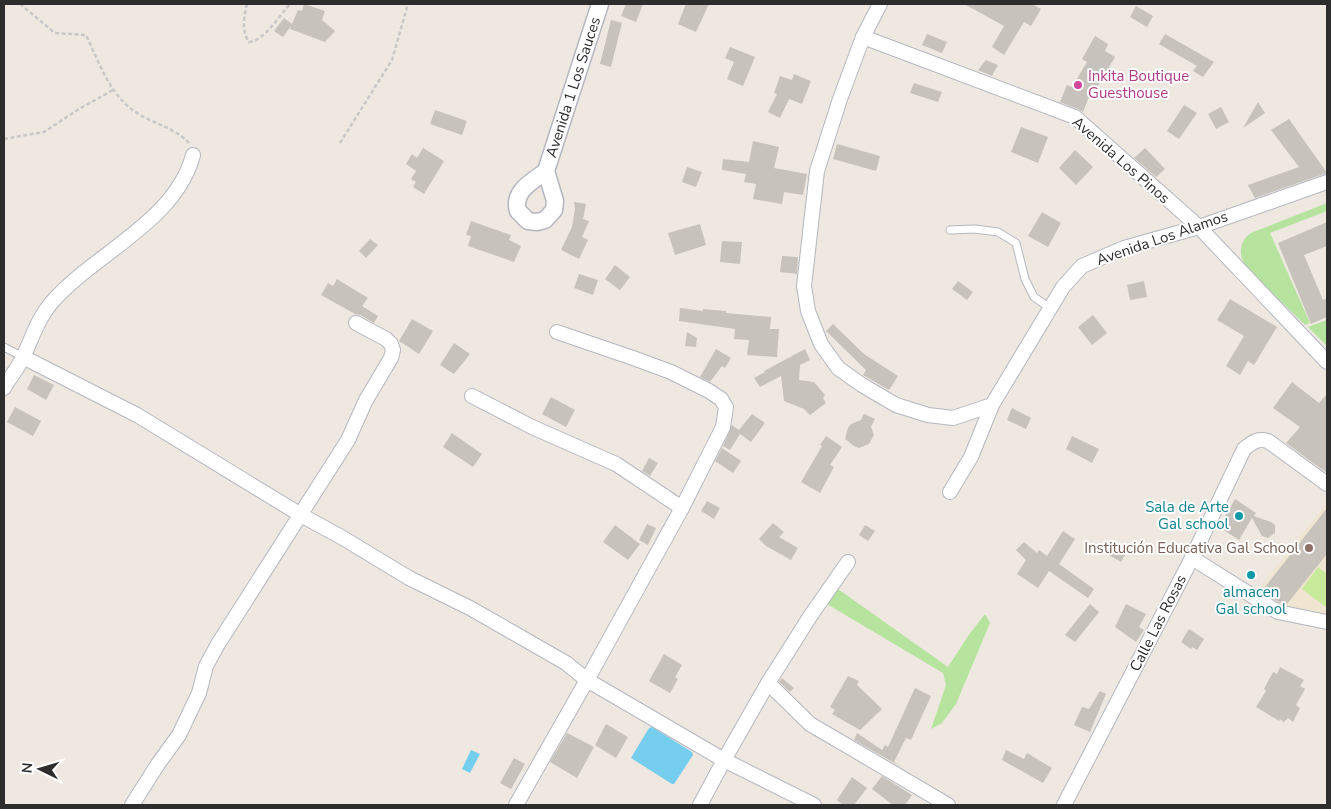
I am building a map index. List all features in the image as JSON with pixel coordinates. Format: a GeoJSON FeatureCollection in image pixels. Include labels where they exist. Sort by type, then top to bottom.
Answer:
{"type":"FeatureCollection","features":[{"type":"Feature","properties":{"kind":"street","name":"Avenida 1 Los Sauces"},"geometry":{"type":"LineString","coordinates":[[546,171],[600,4]]}},
{"type":"Feature","properties":{"kind":"street"},"geometry":{"type":"LineString","coordinates":[[880,4],[863,36],[840,99],[818,171],[804,286],[808,311],[821,344],[838,368],[896,405],[928,415],[953,418],[992,406]]}},
{"type":"Feature","properties":{"kind":"street","name":"Avenida Los Pinos"},"geometry":{"type":"LineString","coordinates":[[863,36],[1074,117],[1198,227],[1327,362]]}},
{"type":"Feature","properties":{"kind":"street"},"geometry":{"type":"LineString","coordinates":[[4,388],[23,357],[38,322],[51,303],[66,288],[152,218],[184,179],[193,155]]}},
{"type":"Feature","properties":{"kind":"street","name":"Avenida Los Alamos"},"geometry":{"type":"LineString","coordinates":[[950,492],[971,457],[992,406],[1063,287],[1082,266],[1124,248],[1198,227],[1327,182]]}},
{"type":"Feature","properties":{"kind":"street"},"geometry":{"type":"LineString","coordinates":[[132,805],[179,735],[200,693],[206,666],[218,644],[302,515],[348,440],[366,400],[386,368],[393,350],[391,344],[386,339],[356,322]]}},
{"type":"Feature","properties":{"kind":"street"},"geometry":{"type":"LineString","coordinates":[[516,805],[682,508],[723,427],[726,407],[721,399],[671,372],[557,332]]}},
{"type":"Feature","properties":{"kind":"street"},"geometry":{"type":"LineString","coordinates":[[23,357],[137,414],[409,578],[470,608],[566,663],[587,680],[724,760],[814,805]]}},
{"type":"Feature","properties":{"kind":"street"},"geometry":{"type":"LineString","coordinates":[[472,396],[532,427],[616,464],[682,508]]}},
{"type":"Feature","properties":{"kind":"street","name":"Calle Las Rosas"},"geometry":{"type":"LineString","coordinates":[[1066,805],[1192,558],[1244,449],[1260,439],[1268,441],[1327,484]]}},
{"type":"Feature","properties":{"kind":"street"},"geometry":{"type":"LineString","coordinates":[[1192,558],[1278,612],[1327,622]]}},
{"type":"Feature","properties":{"kind":"street"},"geometry":{"type":"LineString","coordinates":[[700,805],[768,683],[811,615],[848,562]]}},
{"type":"Feature","properties":{"kind":"street"},"geometry":{"type":"LineString","coordinates":[[768,683],[810,724],[948,805]]}},
{"type":"Feature","properties":{"kind":"lane"},"geometry":{"type":"LineString","coordinates":[[950,230],[975,229],[998,232],[1016,243],[1025,279],[1034,297],[1050,308]]}},
{"type":"Feature","properties":{"kind":"lane"},"geometry":{"type":"LineString","coordinates":[[4,347],[23,357]]}},
{"type":"Feature","properties":{"kind":"path"},"geometry":{"type":"LineString","coordinates":[[20,4],[55,33],[86,35],[113,90],[131,109],[183,136],[190,144],[193,155]]}},
{"type":"Feature","properties":{"kind":"path"},"geometry":{"type":"LineString","coordinates":[[247,4],[244,35],[249,42],[255,41],[263,35],[290,4]]}},
{"type":"Feature","properties":{"kind":"path"},"geometry":{"type":"LineString","coordinates":[[340,143],[392,60],[408,4]]}},
{"type":"Feature","properties":{"kind":"path"},"geometry":{"type":"LineString","coordinates":[[4,139],[44,132],[79,108],[113,90]]}},
{"type":"Feature","properties":{"kind":"shaded area","name":"Institución Educativa Gal School"},"geometry":{"type":"Polygon","coordinates":[[[1327,503],[1327,615],[1297,608],[1276,609],[1255,594],[1327,503]]]}},
{"type":"Feature","properties":{"kind":"green space"},"geometry":{"type":"Polygon","coordinates":[[[1327,203],[1327,211],[1270,233],[1310,323],[1305,325],[1246,267],[1243,262],[1241,248],[1244,240],[1251,233],[1327,203]]]}},
{"type":"Feature","properties":{"kind":"green space"},"geometry":{"type":"Polygon","coordinates":[[[1327,320],[1327,346],[1308,327],[1327,320]]]}},
{"type":"Feature","properties":{"kind":"green space"},"geometry":{"type":"Polygon","coordinates":[[[1318,567],[1327,574],[1327,608],[1302,589],[1318,567]]]}},
{"type":"Feature","properties":{"kind":"green space"},"geometry":{"type":"Polygon","coordinates":[[[838,589],[948,667],[985,614],[990,623],[956,704],[942,723],[931,729],[946,685],[943,673],[827,604],[838,589]]]}},
{"type":"Feature","properties":{"kind":"water"},"geometry":{"type":"Polygon","coordinates":[[[652,727],[692,752],[693,755],[674,784],[631,758],[649,728],[652,727]]]}},
{"type":"Feature","properties":{"kind":"water"},"geometry":{"type":"Polygon","coordinates":[[[471,750],[480,754],[470,773],[462,769],[471,750]]]}},
{"type":"Feature","properties":{"kind":"building"},"geometry":{"type":"Polygon","coordinates":[[[304,4],[325,11],[322,20],[335,31],[325,42],[290,29],[291,26],[283,37],[274,31],[284,18],[292,24],[298,10],[302,11],[304,4]]]}},
{"type":"Feature","properties":{"kind":"building"},"geometry":{"type":"Polygon","coordinates":[[[626,4],[643,4],[636,22],[621,16],[626,4]]]}},
{"type":"Feature","properties":{"kind":"building"},"geometry":{"type":"Polygon","coordinates":[[[686,4],[709,4],[696,32],[678,24],[686,4]]]}},
{"type":"Feature","properties":{"kind":"building"},"geometry":{"type":"Polygon","coordinates":[[[964,4],[1032,4],[1041,9],[1031,26],[1024,22],[1004,55],[992,47],[1004,26],[964,4]]]}},
{"type":"Feature","properties":{"kind":"building"},"geometry":{"type":"Polygon","coordinates":[[[1136,6],[1153,16],[1147,27],[1130,17],[1136,6]]]}},
{"type":"Feature","properties":{"kind":"building"},"geometry":{"type":"Polygon","coordinates":[[[611,20],[622,23],[611,67],[600,64],[611,20]]]}},
{"type":"Feature","properties":{"kind":"building"},"geometry":{"type":"Polygon","coordinates":[[[927,34],[947,42],[942,53],[922,45],[927,34]]]}},
{"type":"Feature","properties":{"kind":"building"},"geometry":{"type":"Polygon","coordinates":[[[1165,34],[1214,62],[1203,77],[1193,71],[1197,66],[1159,44],[1165,34]]]}},
{"type":"Feature","properties":{"kind":"building"},"geometry":{"type":"Polygon","coordinates":[[[1095,36],[1108,44],[1105,51],[1115,57],[1095,91],[1092,89],[1083,112],[1060,102],[1067,85],[1072,87],[1087,62],[1082,59],[1095,36]]]}},
{"type":"Feature","properties":{"kind":"building"},"geometry":{"type":"Polygon","coordinates":[[[730,47],[755,57],[743,86],[727,79],[734,62],[725,58],[730,47]]]}},
{"type":"Feature","properties":{"kind":"building"},"geometry":{"type":"Polygon","coordinates":[[[986,60],[998,65],[992,76],[978,70],[986,60]]]}},
{"type":"Feature","properties":{"kind":"building"},"geometry":{"type":"Polygon","coordinates":[[[794,74],[811,81],[802,104],[789,99],[780,118],[768,112],[777,94],[774,93],[780,76],[792,80],[794,74]]]}},
{"type":"Feature","properties":{"kind":"building"},"geometry":{"type":"Polygon","coordinates":[[[914,83],[942,92],[938,102],[910,93],[914,83]]]}},
{"type":"Feature","properties":{"kind":"building"},"geometry":{"type":"Polygon","coordinates":[[[1258,102],[1265,113],[1243,128],[1258,102]]]}},
{"type":"Feature","properties":{"kind":"building"},"geometry":{"type":"Polygon","coordinates":[[[1184,105],[1197,113],[1179,139],[1167,131],[1184,105]]]}},
{"type":"Feature","properties":{"kind":"building"},"geometry":{"type":"Polygon","coordinates":[[[1221,107],[1229,122],[1216,129],[1208,114],[1221,107]]]}},
{"type":"Feature","properties":{"kind":"building"},"geometry":{"type":"Polygon","coordinates":[[[435,110],[467,121],[462,135],[430,124],[435,110]]]}},
{"type":"Feature","properties":{"kind":"building"},"geometry":{"type":"Polygon","coordinates":[[[1289,119],[1327,173],[1255,198],[1248,185],[1299,167],[1271,130],[1289,119]]]}},
{"type":"Feature","properties":{"kind":"building"},"geometry":{"type":"Polygon","coordinates":[[[1021,127],[1048,137],[1038,163],[1011,152],[1021,127]]]}},
{"type":"Feature","properties":{"kind":"building"},"geometry":{"type":"Polygon","coordinates":[[[753,141],[779,147],[774,168],[807,174],[803,195],[784,192],[782,204],[753,199],[756,184],[744,182],[746,174],[722,170],[723,159],[749,162],[753,141]]]}},
{"type":"Feature","properties":{"kind":"building"},"geometry":{"type":"Polygon","coordinates":[[[837,144],[880,156],[876,171],[833,159],[837,144]]]}},
{"type":"Feature","properties":{"kind":"building"},"geometry":{"type":"Polygon","coordinates":[[[423,148],[444,161],[424,194],[413,187],[416,182],[411,179],[416,171],[406,164],[412,154],[417,158],[423,148]]]}},
{"type":"Feature","properties":{"kind":"building"},"geometry":{"type":"Polygon","coordinates":[[[1145,148],[1165,169],[1156,177],[1134,158],[1145,148]]]}},
{"type":"Feature","properties":{"kind":"building"},"geometry":{"type":"Polygon","coordinates":[[[1075,150],[1093,167],[1076,185],[1059,168],[1075,150]]]}},
{"type":"Feature","properties":{"kind":"building"},"geometry":{"type":"Polygon","coordinates":[[[687,167],[702,172],[696,187],[682,182],[687,167]]]}},
{"type":"Feature","properties":{"kind":"building"},"geometry":{"type":"Polygon","coordinates":[[[574,202],[586,204],[583,219],[589,221],[582,237],[588,240],[579,259],[561,250],[572,227],[575,209],[574,202]]]}},
{"type":"Feature","properties":{"kind":"building"},"geometry":{"type":"Polygon","coordinates":[[[1042,212],[1061,223],[1048,247],[1028,236],[1042,212]]]}},
{"type":"Feature","properties":{"kind":"building"},"geometry":{"type":"Polygon","coordinates":[[[471,221],[511,235],[509,240],[521,246],[514,262],[468,246],[471,236],[466,235],[471,221]]]}},
{"type":"Feature","properties":{"kind":"building"},"geometry":{"type":"Polygon","coordinates":[[[1327,222],[1327,246],[1304,255],[1323,300],[1327,298],[1327,317],[1311,324],[1278,243],[1327,222]]]}},
{"type":"Feature","properties":{"kind":"building"},"geometry":{"type":"Polygon","coordinates":[[[700,224],[706,245],[675,255],[668,233],[700,224]]]}},
{"type":"Feature","properties":{"kind":"building"},"geometry":{"type":"Polygon","coordinates":[[[370,239],[378,245],[366,258],[359,251],[370,239]]]}},
{"type":"Feature","properties":{"kind":"building"},"geometry":{"type":"Polygon","coordinates":[[[722,241],[742,242],[740,264],[720,262],[722,241]]]}},
{"type":"Feature","properties":{"kind":"building"},"geometry":{"type":"Polygon","coordinates":[[[782,256],[798,257],[797,274],[780,272],[782,256]]]}},
{"type":"Feature","properties":{"kind":"building"},"geometry":{"type":"Polygon","coordinates":[[[615,265],[630,277],[620,290],[605,279],[615,265]]]}},
{"type":"Feature","properties":{"kind":"building"},"geometry":{"type":"Polygon","coordinates":[[[579,274],[598,280],[593,295],[574,288],[579,274]]]}},
{"type":"Feature","properties":{"kind":"building"},"geometry":{"type":"Polygon","coordinates":[[[337,279],[368,298],[362,306],[378,316],[374,323],[321,295],[328,283],[333,286],[337,279]]]}},
{"type":"Feature","properties":{"kind":"building"},"geometry":{"type":"Polygon","coordinates":[[[958,281],[973,292],[967,300],[952,289],[958,281]]]}},
{"type":"Feature","properties":{"kind":"building"},"geometry":{"type":"Polygon","coordinates":[[[1144,281],[1147,297],[1130,300],[1127,285],[1144,281]]]}},
{"type":"Feature","properties":{"kind":"building"},"geometry":{"type":"Polygon","coordinates":[[[1230,299],[1277,327],[1254,365],[1248,361],[1240,375],[1226,366],[1244,336],[1217,320],[1230,299]]]}},
{"type":"Feature","properties":{"kind":"building"},"geometry":{"type":"Polygon","coordinates":[[[680,308],[726,311],[726,313],[771,317],[770,329],[779,329],[777,357],[747,355],[749,340],[734,339],[735,329],[679,321],[680,308]]]}},
{"type":"Feature","properties":{"kind":"building"},"geometry":{"type":"Polygon","coordinates":[[[1093,315],[1107,333],[1092,345],[1078,327],[1093,315]]]}},
{"type":"Feature","properties":{"kind":"building"},"geometry":{"type":"Polygon","coordinates":[[[412,319],[433,331],[419,354],[399,341],[412,319]]]}},
{"type":"Feature","properties":{"kind":"building"},"geometry":{"type":"Polygon","coordinates":[[[833,324],[864,354],[898,376],[889,390],[863,375],[866,370],[826,331],[833,324]]]}},
{"type":"Feature","properties":{"kind":"building"},"geometry":{"type":"Polygon","coordinates":[[[687,332],[697,338],[696,347],[685,346],[687,332]]]}},
{"type":"Feature","properties":{"kind":"building"},"geometry":{"type":"Polygon","coordinates":[[[454,343],[470,354],[454,374],[440,365],[454,343]]]}},
{"type":"Feature","properties":{"kind":"building"},"geometry":{"type":"Polygon","coordinates":[[[716,349],[731,358],[725,368],[722,366],[710,382],[700,377],[716,349]]]}},
{"type":"Feature","properties":{"kind":"building"},"geometry":{"type":"Polygon","coordinates":[[[805,349],[810,360],[800,365],[799,380],[814,382],[825,395],[823,398],[826,403],[810,415],[804,409],[784,401],[781,376],[760,387],[754,378],[805,349]]]}},
{"type":"Feature","properties":{"kind":"building"},"geometry":{"type":"Polygon","coordinates":[[[34,375],[54,385],[46,400],[27,389],[34,375]]]}},
{"type":"Feature","properties":{"kind":"building"},"geometry":{"type":"Polygon","coordinates":[[[1292,382],[1319,403],[1327,394],[1327,473],[1286,443],[1300,427],[1273,408],[1292,382]]]}},
{"type":"Feature","properties":{"kind":"building"},"geometry":{"type":"Polygon","coordinates":[[[551,397],[575,410],[566,427],[542,414],[551,397]]]}},
{"type":"Feature","properties":{"kind":"building"},"geometry":{"type":"Polygon","coordinates":[[[15,407],[41,421],[33,436],[7,422],[15,407]]]}},
{"type":"Feature","properties":{"kind":"building"},"geometry":{"type":"Polygon","coordinates":[[[1012,408],[1031,418],[1026,429],[1007,420],[1012,408]]]}},
{"type":"Feature","properties":{"kind":"building"},"geometry":{"type":"Polygon","coordinates":[[[752,414],[765,423],[751,442],[740,434],[730,450],[723,446],[732,425],[739,430],[752,414]]]}},
{"type":"Feature","properties":{"kind":"building"},"geometry":{"type":"Polygon","coordinates":[[[864,414],[875,419],[871,427],[874,435],[869,444],[859,448],[845,439],[851,424],[861,420],[864,414]]]}},
{"type":"Feature","properties":{"kind":"building"},"geometry":{"type":"Polygon","coordinates":[[[452,433],[482,454],[473,467],[443,447],[452,433]]]}},
{"type":"Feature","properties":{"kind":"building"},"geometry":{"type":"Polygon","coordinates":[[[826,436],[842,447],[830,465],[834,467],[820,493],[801,482],[826,436]]]}},
{"type":"Feature","properties":{"kind":"building"},"geometry":{"type":"Polygon","coordinates":[[[1072,436],[1099,449],[1092,463],[1066,449],[1072,436]]]}},
{"type":"Feature","properties":{"kind":"building"},"geometry":{"type":"Polygon","coordinates":[[[722,448],[741,461],[733,473],[715,461],[722,448]]]}},
{"type":"Feature","properties":{"kind":"building"},"geometry":{"type":"Polygon","coordinates":[[[649,458],[658,463],[650,476],[642,471],[649,458]]]}},
{"type":"Feature","properties":{"kind":"building","name":"Sala de Arte Gal school"},"geometry":{"type":"Polygon","coordinates":[[[1235,499],[1256,513],[1254,516],[1275,525],[1275,533],[1268,538],[1262,536],[1252,518],[1239,540],[1219,527],[1235,499]]]}},
{"type":"Feature","properties":{"kind":"building"},"geometry":{"type":"Polygon","coordinates":[[[707,501],[720,508],[714,519],[701,511],[707,501]]]}},
{"type":"Feature","properties":{"kind":"building"},"geometry":{"type":"Polygon","coordinates":[[[1327,508],[1327,554],[1287,604],[1283,601],[1280,603],[1262,591],[1327,508]]]}},
{"type":"Feature","properties":{"kind":"building"},"geometry":{"type":"Polygon","coordinates":[[[773,523],[784,532],[779,537],[798,548],[791,560],[766,546],[759,539],[773,523]]]}},
{"type":"Feature","properties":{"kind":"building"},"geometry":{"type":"Polygon","coordinates":[[[647,524],[656,528],[648,545],[639,540],[647,524]]]}},
{"type":"Feature","properties":{"kind":"building"},"geometry":{"type":"Polygon","coordinates":[[[615,525],[640,544],[628,560],[603,542],[615,525]]]}},
{"type":"Feature","properties":{"kind":"building"},"geometry":{"type":"Polygon","coordinates":[[[865,525],[875,531],[868,541],[859,535],[865,525]]]}},
{"type":"Feature","properties":{"kind":"building"},"geometry":{"type":"Polygon","coordinates":[[[1063,531],[1075,539],[1059,564],[1094,589],[1088,598],[1049,571],[1038,588],[1017,574],[1026,560],[1016,550],[1024,542],[1037,553],[1039,550],[1047,556],[1063,531]]]}},
{"type":"Feature","properties":{"kind":"building"},"geometry":{"type":"Polygon","coordinates":[[[1116,543],[1128,550],[1121,562],[1109,555],[1116,543]]]}},
{"type":"Feature","properties":{"kind":"building"},"geometry":{"type":"Polygon","coordinates":[[[1090,604],[1099,612],[1075,642],[1065,635],[1090,604]]]}},
{"type":"Feature","properties":{"kind":"building"},"geometry":{"type":"Polygon","coordinates":[[[1126,604],[1146,614],[1139,627],[1144,630],[1136,642],[1115,627],[1126,604]]]}},
{"type":"Feature","properties":{"kind":"building"},"geometry":{"type":"Polygon","coordinates":[[[1189,629],[1204,639],[1197,650],[1192,647],[1191,649],[1181,642],[1189,629]]]}},
{"type":"Feature","properties":{"kind":"building"},"geometry":{"type":"Polygon","coordinates":[[[664,654],[682,665],[675,677],[678,679],[670,693],[649,681],[664,654]]]}},
{"type":"Feature","properties":{"kind":"building"},"geometry":{"type":"Polygon","coordinates":[[[1280,667],[1304,680],[1300,686],[1305,689],[1296,705],[1300,708],[1293,722],[1288,718],[1284,722],[1280,719],[1279,721],[1256,707],[1266,691],[1264,689],[1273,672],[1277,674],[1280,667]]]}},
{"type":"Feature","properties":{"kind":"building"},"geometry":{"type":"Polygon","coordinates":[[[848,676],[859,681],[857,685],[882,709],[860,730],[832,714],[835,710],[830,707],[848,676]]]}},
{"type":"Feature","properties":{"kind":"building"},"geometry":{"type":"Polygon","coordinates":[[[782,678],[794,688],[790,692],[779,682],[782,678]]]}},
{"type":"Feature","properties":{"kind":"building"},"geometry":{"type":"Polygon","coordinates":[[[915,688],[931,696],[911,740],[906,738],[894,762],[903,768],[854,740],[857,733],[882,750],[885,745],[888,747],[915,688]]]}},
{"type":"Feature","properties":{"kind":"building"},"geometry":{"type":"Polygon","coordinates":[[[1100,691],[1106,694],[1090,732],[1074,725],[1082,707],[1089,709],[1100,691]]]}},
{"type":"Feature","properties":{"kind":"building"},"geometry":{"type":"Polygon","coordinates":[[[606,724],[628,737],[616,758],[595,745],[606,724]]]}},
{"type":"Feature","properties":{"kind":"building"},"geometry":{"type":"Polygon","coordinates":[[[567,733],[594,747],[577,778],[550,762],[567,733]]]}},
{"type":"Feature","properties":{"kind":"building"},"geometry":{"type":"Polygon","coordinates":[[[1006,750],[1024,759],[1027,753],[1052,768],[1043,783],[1002,760],[1006,750]]]}},
{"type":"Feature","properties":{"kind":"building"},"geometry":{"type":"Polygon","coordinates":[[[514,758],[525,764],[511,789],[500,783],[514,758]]]}},
{"type":"Feature","properties":{"kind":"building"},"geometry":{"type":"Polygon","coordinates":[[[882,776],[912,795],[905,805],[893,805],[872,789],[882,776]]]}},
{"type":"Feature","properties":{"kind":"building"},"geometry":{"type":"Polygon","coordinates":[[[852,777],[867,788],[854,805],[843,805],[837,800],[852,777]]]}},
{"type":"Feature","properties":{"kind":"place","name":"Inkita Boutique Guesthouse"},"geometry":{"type":"Point","coordinates":[1078,85]}},
{"type":"Feature","properties":{"kind":"place","name":"Sala de Arte Gal school"},"geometry":{"type":"Point","coordinates":[1239,516]}},
{"type":"Feature","properties":{"kind":"place","name":"Institución Educativa Gal School"},"geometry":{"type":"Point","coordinates":[1309,548]}},
{"type":"Feature","properties":{"kind":"place","name":"almacen Gal school"},"geometry":{"type":"Point","coordinates":[1251,575]}}]}
